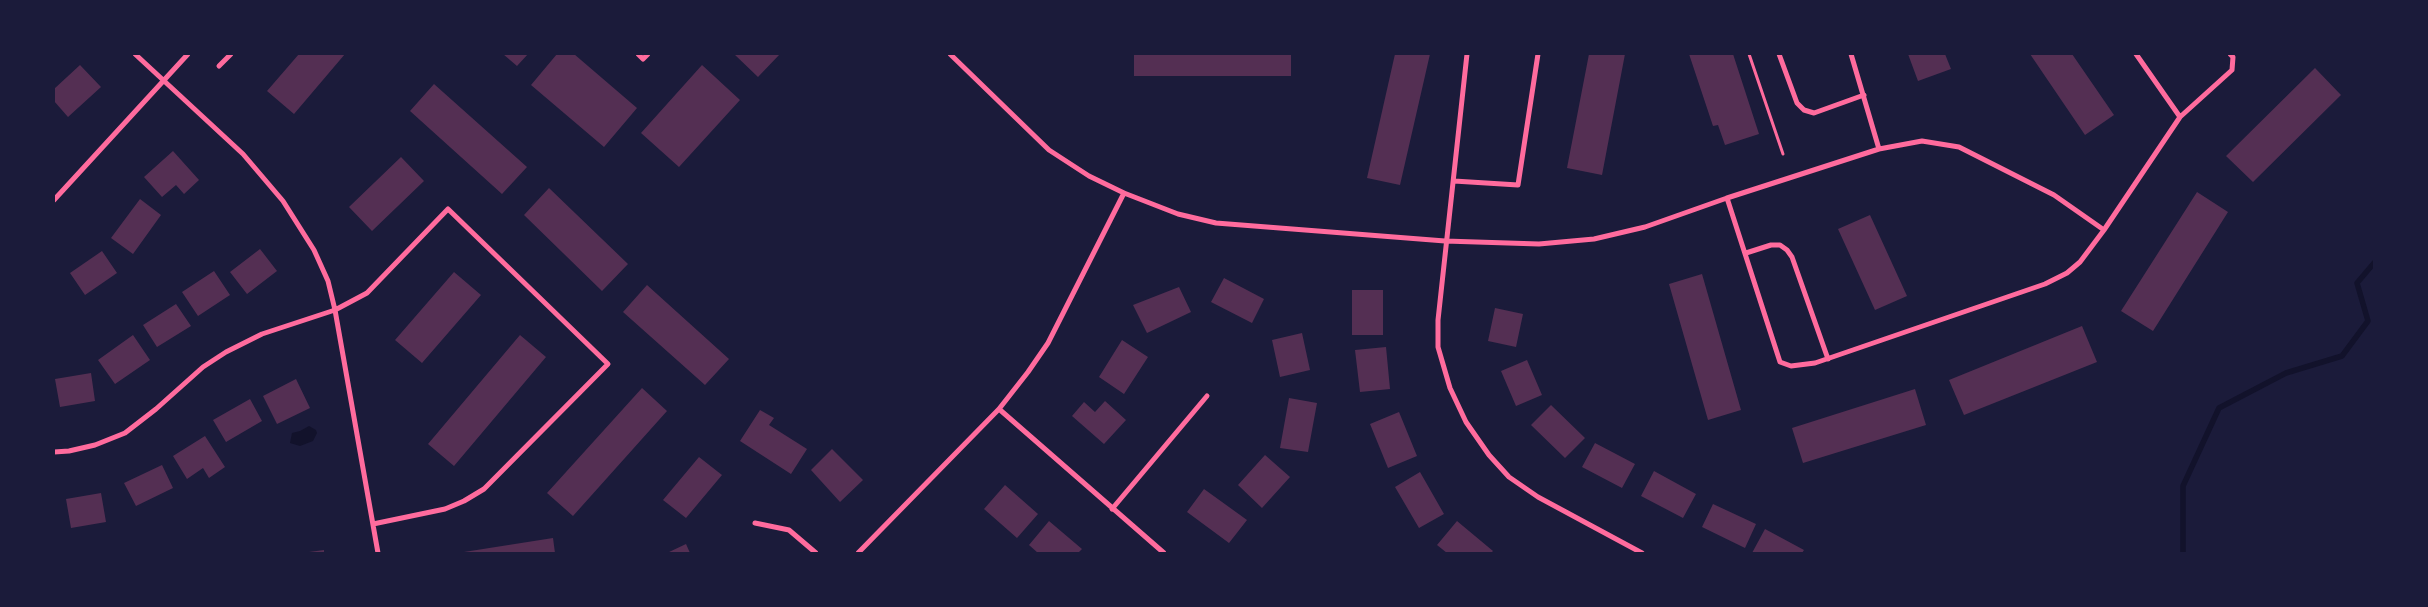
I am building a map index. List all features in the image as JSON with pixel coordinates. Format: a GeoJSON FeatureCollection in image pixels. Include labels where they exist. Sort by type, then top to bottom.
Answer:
{"type":"FeatureCollection","features":[{"type":"Feature","properties":{"kind":"street"},"geometry":{"type":"LineString","coordinates":[[135,54],[243,154],[283,201],[314,250],[328,281],[335,310],[378,553]]}},
{"type":"Feature","properties":{"kind":"street"},"geometry":{"type":"LineString","coordinates":[[54,200],[188,54]]}},
{"type":"Feature","properties":{"kind":"street"},"geometry":{"type":"LineString","coordinates":[[219,66],[231,54]]}},
{"type":"Feature","properties":{"kind":"street"},"geometry":{"type":"LineString","coordinates":[[638,54],[644,59],[648,54]]}},
{"type":"Feature","properties":{"kind":"street"},"geometry":{"type":"LineString","coordinates":[[950,54],[1049,150],[1089,176],[1124,193],[1178,214],[1216,223],[1444,241],[1538,244],[1594,239],[1646,227],[1727,198],[1879,149],[1922,141],[1959,147],[2054,195],[2104,230]]}},
{"type":"Feature","properties":{"kind":"street"},"geometry":{"type":"LineString","coordinates":[[1467,54],[1454,181],[1444,241],[1438,320],[1438,347],[1450,388],[1466,422],[1488,455],[1509,477],[1538,497],[1642,553]]}},
{"type":"Feature","properties":{"kind":"street"},"geometry":{"type":"LineString","coordinates":[[1454,181],[1518,185],[1538,54]]}},
{"type":"Feature","properties":{"kind":"street"},"geometry":{"type":"LineString","coordinates":[[1779,54],[1797,103],[1804,110],[1814,113],[1864,95]]}},
{"type":"Feature","properties":{"kind":"street"},"geometry":{"type":"LineString","coordinates":[[1851,54],[1879,149]]}},
{"type":"Feature","properties":{"kind":"street"},"geometry":{"type":"LineString","coordinates":[[2136,54],[2180,117]]}},
{"type":"Feature","properties":{"kind":"street"},"geometry":{"type":"LineString","coordinates":[[1727,198],[1780,362],[1791,366],[1815,363],[2045,284],[2067,273],[2080,262],[2104,230],[2180,117],[2232,70],[2233,57],[2230,54]]}},
{"type":"Feature","properties":{"kind":"street"},"geometry":{"type":"LineString","coordinates":[[858,553],[999,409],[1048,343],[1124,193]]}},
{"type":"Feature","properties":{"kind":"street"},"geometry":{"type":"LineString","coordinates":[[54,452],[69,451],[95,445],[125,433],[156,410],[203,367],[226,352],[262,334],[335,310],[367,293],[448,209],[608,364],[484,489],[464,501],[445,509],[373,524]]}},
{"type":"Feature","properties":{"kind":"street"},"geometry":{"type":"LineString","coordinates":[[1746,253],[1771,245],[1780,245],[1788,250],[1828,359]]}},
{"type":"Feature","properties":{"kind":"street"},"geometry":{"type":"LineString","coordinates":[[1112,509],[1207,396]]}},
{"type":"Feature","properties":{"kind":"street"},"geometry":{"type":"LineString","coordinates":[[999,409],[1164,553]]}},
{"type":"Feature","properties":{"kind":"street"},"geometry":{"type":"LineString","coordinates":[[755,522],[789,530],[816,553]]}},
{"type":"Feature","properties":{"kind":"path"},"geometry":{"type":"LineString","coordinates":[[1749,54],[1783,154]]}},
{"type":"Feature","properties":{"kind":"shaded area"},"geometry":{"type":"Polygon","coordinates":[[[309,426],[316,430],[317,433],[313,441],[300,446],[290,443],[292,433],[309,426]]]}},
{"type":"Feature","properties":{"kind":"building"},"geometry":{"type":"Polygon","coordinates":[[[299,54],[345,54],[294,114],[267,91],[299,54]]]}},
{"type":"Feature","properties":{"kind":"building"},"geometry":{"type":"Polygon","coordinates":[[[503,54],[528,54],[517,66],[503,54]]]}},
{"type":"Feature","properties":{"kind":"building"},"geometry":{"type":"Polygon","coordinates":[[[557,54],[574,54],[637,108],[604,147],[531,85],[557,54]]]}},
{"type":"Feature","properties":{"kind":"building"},"geometry":{"type":"Polygon","coordinates":[[[734,54],[780,54],[758,77],[734,54]]]}},
{"type":"Feature","properties":{"kind":"building"},"geometry":{"type":"Polygon","coordinates":[[[1134,54],[1291,54],[1291,76],[1134,76],[1134,54]]]}},
{"type":"Feature","properties":{"kind":"building"},"geometry":{"type":"Polygon","coordinates":[[[1395,54],[1430,54],[1400,185],[1367,178],[1395,54]]]}},
{"type":"Feature","properties":{"kind":"building"},"geometry":{"type":"Polygon","coordinates":[[[1589,54],[1625,54],[1602,175],[1567,168],[1589,54]]]}},
{"type":"Feature","properties":{"kind":"building"},"geometry":{"type":"Polygon","coordinates":[[[1689,54],[1733,54],[1759,134],[1725,145],[1718,125],[1713,126],[1689,54]]]}},
{"type":"Feature","properties":{"kind":"building"},"geometry":{"type":"Polygon","coordinates":[[[1908,54],[1945,54],[1951,69],[1918,81],[1908,54]]]}},
{"type":"Feature","properties":{"kind":"building"},"geometry":{"type":"Polygon","coordinates":[[[2030,54],[2072,54],[2114,115],[2085,135],[2030,54]]]}},
{"type":"Feature","properties":{"kind":"building"},"geometry":{"type":"Polygon","coordinates":[[[80,65],[101,87],[68,117],[54,101],[54,89],[80,65]]]}},
{"type":"Feature","properties":{"kind":"building"},"geometry":{"type":"Polygon","coordinates":[[[702,65],[740,100],[679,167],[641,133],[702,65]]]}},
{"type":"Feature","properties":{"kind":"building"},"geometry":{"type":"Polygon","coordinates":[[[2315,68],[2341,95],[2253,182],[2226,156],[2315,68]]]}},
{"type":"Feature","properties":{"kind":"building"},"geometry":{"type":"Polygon","coordinates":[[[434,84],[527,167],[502,194],[410,111],[434,84]]]}},
{"type":"Feature","properties":{"kind":"building"},"geometry":{"type":"Polygon","coordinates":[[[173,151],[199,180],[184,194],[176,185],[162,197],[144,177],[173,151]]]}},
{"type":"Feature","properties":{"kind":"building"},"geometry":{"type":"Polygon","coordinates":[[[401,157],[424,181],[372,231],[349,207],[401,157]]]}},
{"type":"Feature","properties":{"kind":"building"},"geometry":{"type":"Polygon","coordinates":[[[549,188],[628,264],[602,291],[524,215],[549,188]]]}},
{"type":"Feature","properties":{"kind":"building"},"geometry":{"type":"Polygon","coordinates":[[[2197,192],[2228,212],[2153,331],[2121,311],[2197,192]]]}},
{"type":"Feature","properties":{"kind":"building"},"geometry":{"type":"Polygon","coordinates":[[[140,199],[161,215],[133,254],[111,238],[140,199]]]}},
{"type":"Feature","properties":{"kind":"building"},"geometry":{"type":"Polygon","coordinates":[[[1870,215],[1907,296],[1875,310],[1838,229],[1870,215]]]}},
{"type":"Feature","properties":{"kind":"building"},"geometry":{"type":"Polygon","coordinates":[[[260,249],[277,271],[247,294],[230,272],[260,249]]]}},
{"type":"Feature","properties":{"kind":"building"},"geometry":{"type":"Polygon","coordinates":[[[102,251],[117,273],[85,295],[70,273],[102,251]]]}},
{"type":"Feature","properties":{"kind":"building"},"geometry":{"type":"Polygon","coordinates":[[[214,271],[230,295],[198,316],[182,292],[214,271]]]}},
{"type":"Feature","properties":{"kind":"building"},"geometry":{"type":"Polygon","coordinates":[[[454,272],[481,295],[422,363],[395,340],[454,272]]]}},
{"type":"Feature","properties":{"kind":"building"},"geometry":{"type":"Polygon","coordinates":[[[1702,274],[1741,410],[1708,420],[1669,284],[1702,274]]]}},
{"type":"Feature","properties":{"kind":"building"},"geometry":{"type":"Polygon","coordinates":[[[1224,278],[1264,299],[1252,323],[1211,302],[1224,278]]]}},
{"type":"Feature","properties":{"kind":"building"},"geometry":{"type":"Polygon","coordinates":[[[647,285],[729,359],[705,385],[623,312],[647,285]]]}},
{"type":"Feature","properties":{"kind":"building"},"geometry":{"type":"Polygon","coordinates":[[[1179,287],[1191,312],[1147,333],[1133,305],[1179,287]]]}},
{"type":"Feature","properties":{"kind":"building"},"geometry":{"type":"Polygon","coordinates":[[[1352,290],[1383,290],[1383,335],[1352,335],[1352,290]]]}},
{"type":"Feature","properties":{"kind":"building"},"geometry":{"type":"Polygon","coordinates":[[[176,304],[191,326],[157,347],[143,325],[176,304]]]}},
{"type":"Feature","properties":{"kind":"building"},"geometry":{"type":"Polygon","coordinates":[[[1495,308],[1523,314],[1516,347],[1488,341],[1495,308]]]}},
{"type":"Feature","properties":{"kind":"building"},"geometry":{"type":"Polygon","coordinates":[[[2082,326],[2097,362],[1964,415],[1949,380],[2082,326]]]}},
{"type":"Feature","properties":{"kind":"building"},"geometry":{"type":"Polygon","coordinates":[[[1302,333],[1310,370],[1280,377],[1272,340],[1302,333]]]}},
{"type":"Feature","properties":{"kind":"building"},"geometry":{"type":"Polygon","coordinates":[[[133,335],[150,360],[115,384],[98,360],[133,335]]]}},
{"type":"Feature","properties":{"kind":"building"},"geometry":{"type":"Polygon","coordinates":[[[520,335],[546,357],[454,466],[428,444],[520,335]]]}},
{"type":"Feature","properties":{"kind":"building"},"geometry":{"type":"Polygon","coordinates":[[[1122,340],[1148,357],[1124,394],[1099,377],[1122,340]]]}},
{"type":"Feature","properties":{"kind":"building"},"geometry":{"type":"Polygon","coordinates":[[[1386,347],[1390,389],[1360,392],[1355,350],[1386,347]]]}},
{"type":"Feature","properties":{"kind":"building"},"geometry":{"type":"Polygon","coordinates":[[[1527,360],[1542,395],[1516,406],[1501,371],[1527,360]]]}},
{"type":"Feature","properties":{"kind":"building"},"geometry":{"type":"Polygon","coordinates":[[[91,373],[95,401],[60,407],[55,379],[91,373]]]}},
{"type":"Feature","properties":{"kind":"building"},"geometry":{"type":"Polygon","coordinates":[[[296,379],[310,408],[277,424],[263,396],[296,379]]]}},
{"type":"Feature","properties":{"kind":"building"},"geometry":{"type":"Polygon","coordinates":[[[642,388],[667,411],[573,516],[547,493],[642,388]]]}},
{"type":"Feature","properties":{"kind":"building"},"geometry":{"type":"Polygon","coordinates":[[[1915,389],[1926,425],[1803,463],[1792,428],[1915,389]]]}},
{"type":"Feature","properties":{"kind":"building"},"geometry":{"type":"Polygon","coordinates":[[[1289,398],[1317,403],[1308,452],[1280,448],[1289,398]]]}},
{"type":"Feature","properties":{"kind":"building"},"geometry":{"type":"Polygon","coordinates":[[[250,399],[262,421],[226,442],[213,420],[250,399]]]}},
{"type":"Feature","properties":{"kind":"building"},"geometry":{"type":"Polygon","coordinates":[[[1105,401],[1126,420],[1104,444],[1072,416],[1084,402],[1095,412],[1105,401]]]}},
{"type":"Feature","properties":{"kind":"building"},"geometry":{"type":"Polygon","coordinates":[[[1551,405],[1585,438],[1565,458],[1531,425],[1551,405]]]}},
{"type":"Feature","properties":{"kind":"building"},"geometry":{"type":"Polygon","coordinates":[[[760,410],[774,418],[769,425],[807,449],[791,474],[740,441],[760,410]]]}},
{"type":"Feature","properties":{"kind":"building"},"geometry":{"type":"Polygon","coordinates":[[[1399,412],[1417,456],[1388,468],[1370,424],[1399,412]]]}},
{"type":"Feature","properties":{"kind":"building"},"geometry":{"type":"Polygon","coordinates":[[[205,436],[225,467],[209,478],[203,468],[187,479],[173,456],[205,436]]]}},
{"type":"Feature","properties":{"kind":"building"},"geometry":{"type":"Polygon","coordinates":[[[1595,443],[1635,464],[1622,488],[1582,467],[1595,443]]]}},
{"type":"Feature","properties":{"kind":"building"},"geometry":{"type":"Polygon","coordinates":[[[832,449],[863,480],[840,502],[811,470],[832,449]]]}},
{"type":"Feature","properties":{"kind":"building"},"geometry":{"type":"Polygon","coordinates":[[[1265,455],[1290,477],[1262,508],[1238,485],[1265,455]]]}},
{"type":"Feature","properties":{"kind":"building"},"geometry":{"type":"Polygon","coordinates":[[[699,457],[722,475],[686,518],[663,500],[699,457]]]}},
{"type":"Feature","properties":{"kind":"building"},"geometry":{"type":"Polygon","coordinates":[[[162,465],[173,488],[136,506],[124,483],[162,465]]]}},
{"type":"Feature","properties":{"kind":"building"},"geometry":{"type":"Polygon","coordinates":[[[1654,471],[1696,494],[1683,518],[1641,496],[1654,471]]]}},
{"type":"Feature","properties":{"kind":"building"},"geometry":{"type":"Polygon","coordinates":[[[1420,472],[1444,514],[1419,528],[1395,487],[1420,472]]]}},
{"type":"Feature","properties":{"kind":"building"},"geometry":{"type":"Polygon","coordinates":[[[1005,485],[1038,514],[1017,538],[984,509],[1005,485]]]}},
{"type":"Feature","properties":{"kind":"building"},"geometry":{"type":"Polygon","coordinates":[[[1204,489],[1247,520],[1229,543],[1187,512],[1204,489]]]}},
{"type":"Feature","properties":{"kind":"building"},"geometry":{"type":"Polygon","coordinates":[[[101,493],[106,522],[71,528],[66,499],[101,493]]]}},
{"type":"Feature","properties":{"kind":"building"},"geometry":{"type":"Polygon","coordinates":[[[1713,504],[1756,524],[1745,548],[1702,527],[1713,504]]]}},
{"type":"Feature","properties":{"kind":"building"},"geometry":{"type":"Polygon","coordinates":[[[1049,521],[1082,549],[1078,553],[1038,553],[1029,545],[1049,521]]]}},
{"type":"Feature","properties":{"kind":"building"},"geometry":{"type":"Polygon","coordinates":[[[1457,521],[1493,551],[1491,553],[1447,553],[1437,545],[1457,521]]]}},
{"type":"Feature","properties":{"kind":"building"},"geometry":{"type":"Polygon","coordinates":[[[1765,529],[1804,550],[1802,553],[1752,553],[1765,529]]]}},
{"type":"Feature","properties":{"kind":"building"},"geometry":{"type":"Polygon","coordinates":[[[553,538],[555,553],[464,553],[464,552],[553,538]]]}},
{"type":"Feature","properties":{"kind":"building"},"geometry":{"type":"Polygon","coordinates":[[[686,544],[690,553],[667,553],[686,544]]]}},
{"type":"Feature","properties":{"kind":"building"},"geometry":{"type":"Polygon","coordinates":[[[324,550],[324,553],[309,553],[309,552],[324,550]]]}},
{"type":"Feature","properties":{"kind":"waterway"},"geometry":{"type":"LineString","coordinates":[[2183,553],[2183,486],[2219,408],[2286,373],[2342,356],[2368,321],[2357,283],[2374,263]]}}]}
